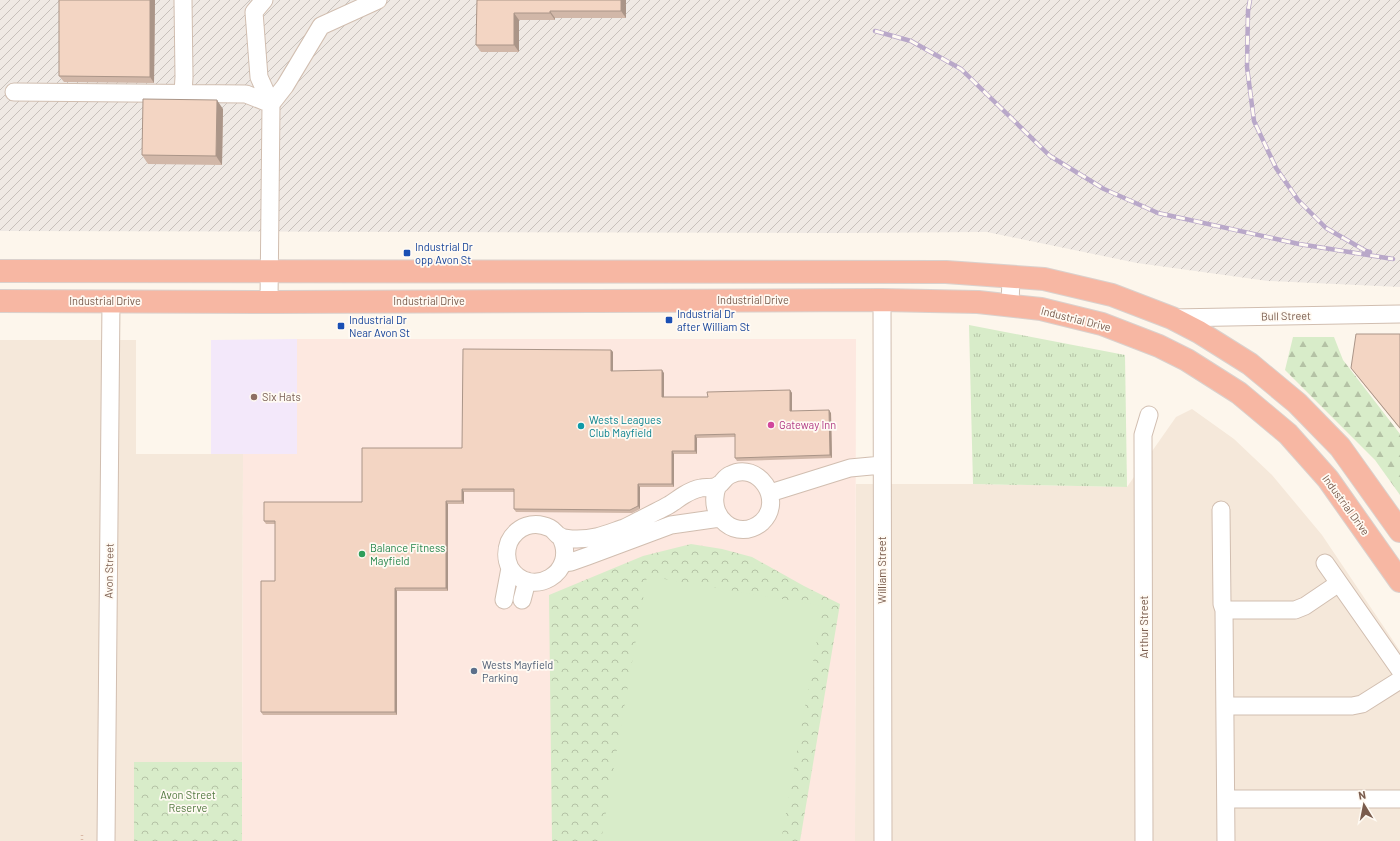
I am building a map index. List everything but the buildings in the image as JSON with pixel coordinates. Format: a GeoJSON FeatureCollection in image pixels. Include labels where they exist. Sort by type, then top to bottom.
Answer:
{"type":"FeatureCollection","features":[{"type":"Feature","properties":{"kind":"highway"},"geometry":{"type":"LineString","coordinates":[[0,271],[938,272],[1044,279],[1112,295],[1172,318],[1199,332],[1250,364],[1297,402],[1340,447],[1400,530]]}},
{"type":"Feature","properties":{"kind":"highway","name":"Industrial Drive"},"geometry":{"type":"LineString","coordinates":[[0,301],[268,302],[882,300],[978,302],[1041,309],[1102,324],[1159,346],[1187,360],[1239,393],[1288,434],[1328,479],[1400,581]]}},
{"type":"Feature","properties":{"kind":"street"},"geometry":{"type":"LineString","coordinates":[[183,0],[183,94]]}},
{"type":"Feature","properties":{"kind":"street"},"geometry":{"type":"LineString","coordinates":[[271,104],[285,86],[321,26],[378,0]]}},
{"type":"Feature","properties":{"kind":"street"},"geometry":{"type":"LineString","coordinates":[[257,4],[259,77],[271,104],[268,302]]}},
{"type":"Feature","properties":{"kind":"street"},"geometry":{"type":"LineString","coordinates":[[14,92],[246,94],[271,104]]}},
{"type":"Feature","properties":{"kind":"street"},"geometry":{"type":"LineString","coordinates":[[1010,306],[1011,277]]}},
{"type":"Feature","properties":{"kind":"street","name":"William Street"},"geometry":{"type":"LineString","coordinates":[[882,300],[883,841]]}},
{"type":"Feature","properties":{"kind":"street","name":"Avon Street"},"geometry":{"type":"LineString","coordinates":[[106,841],[111,301]]}},
{"type":"Feature","properties":{"kind":"street","name":"Bull Street"},"geometry":{"type":"LineString","coordinates":[[1172,318],[1400,314]]}},
{"type":"Feature","properties":{"kind":"street","name":"Arthur Street"},"geometry":{"type":"LineString","coordinates":[[1144,841],[1143,435],[1149,415]]}},
{"type":"Feature","properties":{"kind":"street"},"geometry":{"type":"LineString","coordinates":[[770,493],[850,468],[882,465]]}},
{"type":"Feature","properties":{"kind":"street"},"geometry":{"type":"LineString","coordinates":[[743,472],[760,478],[768,487],[770,493],[770,508],[767,515],[762,522],[748,528],[740,529],[726,524],[715,510],[714,494],[718,486],[731,474],[743,472]]}},
{"type":"Feature","properties":{"kind":"street"},"geometry":{"type":"LineString","coordinates":[[560,536],[575,539],[596,538],[626,527],[700,488],[718,486]]}},
{"type":"Feature","properties":{"kind":"street"},"geometry":{"type":"LineString","coordinates":[[1221,510],[1222,604],[1224,610],[1226,841]]}},
{"type":"Feature","properties":{"kind":"street"},"geometry":{"type":"LineString","coordinates":[[563,563],[571,562],[666,527],[688,522],[720,518]]}},
{"type":"Feature","properties":{"kind":"street"},"geometry":{"type":"LineString","coordinates":[[504,600],[510,568],[507,557],[507,546],[512,536],[520,529],[530,524],[541,525],[552,529],[560,536],[565,549],[563,563],[558,572],[549,579],[538,582],[527,581],[518,576],[510,568]]}},
{"type":"Feature","properties":{"kind":"street"},"geometry":{"type":"LineString","coordinates":[[1325,563],[1400,670]]}},
{"type":"Feature","properties":{"kind":"street"},"geometry":{"type":"LineString","coordinates":[[522,600],[527,581]]}},
{"type":"Feature","properties":{"kind":"street"},"geometry":{"type":"LineString","coordinates":[[1224,610],[1295,610],[1305,606],[1339,583]]}},
{"type":"Feature","properties":{"kind":"street"},"geometry":{"type":"LineString","coordinates":[[1225,706],[1352,706],[1362,704],[1400,680]]}},
{"type":"Feature","properties":{"kind":"street"},"geometry":{"type":"LineString","coordinates":[[1226,799],[1400,799]]}},
{"type":"Feature","properties":{"kind":"path"},"geometry":{"type":"LineString","coordinates":[[82,835],[82,840]]}},
{"type":"Feature","properties":{"kind":"shaded area"},"geometry":{"type":"Polygon","coordinates":[[[0,0],[1400,0],[1400,287],[1268,281],[1137,263],[987,232],[0,231],[0,0]]]}},
{"type":"Feature","properties":{"kind":"shaded area"},"geometry":{"type":"Polygon","coordinates":[[[297,339],[856,339],[855,841],[242,841],[243,454],[297,453],[297,339]]]}},
{"type":"Feature","properties":{"kind":"shaded area","name":"Six Hats"},"geometry":{"type":"Polygon","coordinates":[[[297,339],[297,454],[211,454],[211,340],[297,339]]]}},
{"type":"Feature","properties":{"kind":"shaded area"},"geometry":{"type":"Polygon","coordinates":[[[0,340],[136,340],[136,454],[243,454],[242,762],[134,762],[134,841],[0,841],[0,340]]]}},
{"type":"Feature","properties":{"kind":"shaded area"},"geometry":{"type":"Polygon","coordinates":[[[1192,409],[1234,439],[1272,475],[1322,535],[1400,651],[1400,841],[855,841],[856,484],[973,484],[1127,487],[1176,417],[1192,409]]]}},
{"type":"Feature","properties":{"kind":"green space"},"geometry":{"type":"Polygon","coordinates":[[[969,325],[1125,355],[1127,487],[973,484],[969,325]]]}},
{"type":"Feature","properties":{"kind":"green space"},"geometry":{"type":"Polygon","coordinates":[[[1293,337],[1334,337],[1343,360],[1400,434],[1400,495],[1375,460],[1285,370],[1293,337]]]}},
{"type":"Feature","properties":{"kind":"green space"},"geometry":{"type":"Polygon","coordinates":[[[691,544],[722,549],[752,557],[840,604],[800,841],[552,841],[549,595],[643,556],[691,544]]]}},
{"type":"Feature","properties":{"kind":"green space"},"geometry":{"type":"Polygon","coordinates":[[[647,576],[823,606],[781,841],[601,841],[647,576]]]}},
{"type":"Feature","properties":{"kind":"green space","name":"Avon Street Reserve"},"geometry":{"type":"Polygon","coordinates":[[[134,762],[242,762],[242,841],[134,841],[134,762]]]}},
{"type":"Feature","properties":{"kind":"railway"},"geometry":{"type":"LineString","coordinates":[[1250,0],[1248,11],[1247,67],[1254,121],[1276,168],[1298,200],[1326,228],[1370,252]]}},
{"type":"Feature","properties":{"kind":"railway"},"geometry":{"type":"LineString","coordinates":[[875,31],[911,41],[961,69],[1050,156],[1104,189],[1158,213],[1299,244],[1393,259]]}},
{"type":"Feature","properties":{"kind":"place","name":"Industrial Dr opp Avon St"},"geometry":{"type":"Point","coordinates":[407,253]}},
{"type":"Feature","properties":{"kind":"place","name":"Industrial Dr after William St"},"geometry":{"type":"Point","coordinates":[669,320]}},
{"type":"Feature","properties":{"kind":"place","name":"Industrial Dr Near Avon St"},"geometry":{"type":"Point","coordinates":[341,326]}},
{"type":"Feature","properties":{"kind":"place","name":"Six Hats"},"geometry":{"type":"Point","coordinates":[254,397]}},
{"type":"Feature","properties":{"kind":"place","name":"Gateway Inn"},"geometry":{"type":"Point","coordinates":[771,425]}},
{"type":"Feature","properties":{"kind":"place","name":"Wests Leagues Club Mayfield"},"geometry":{"type":"Point","coordinates":[581,426]}},
{"type":"Feature","properties":{"kind":"place","name":"Balance Fitness Mayfield"},"geometry":{"type":"Point","coordinates":[362,554]}},
{"type":"Feature","properties":{"kind":"place","name":"Wests Mayfield Parking"},"geometry":{"type":"Point","coordinates":[474,671]}}]}
